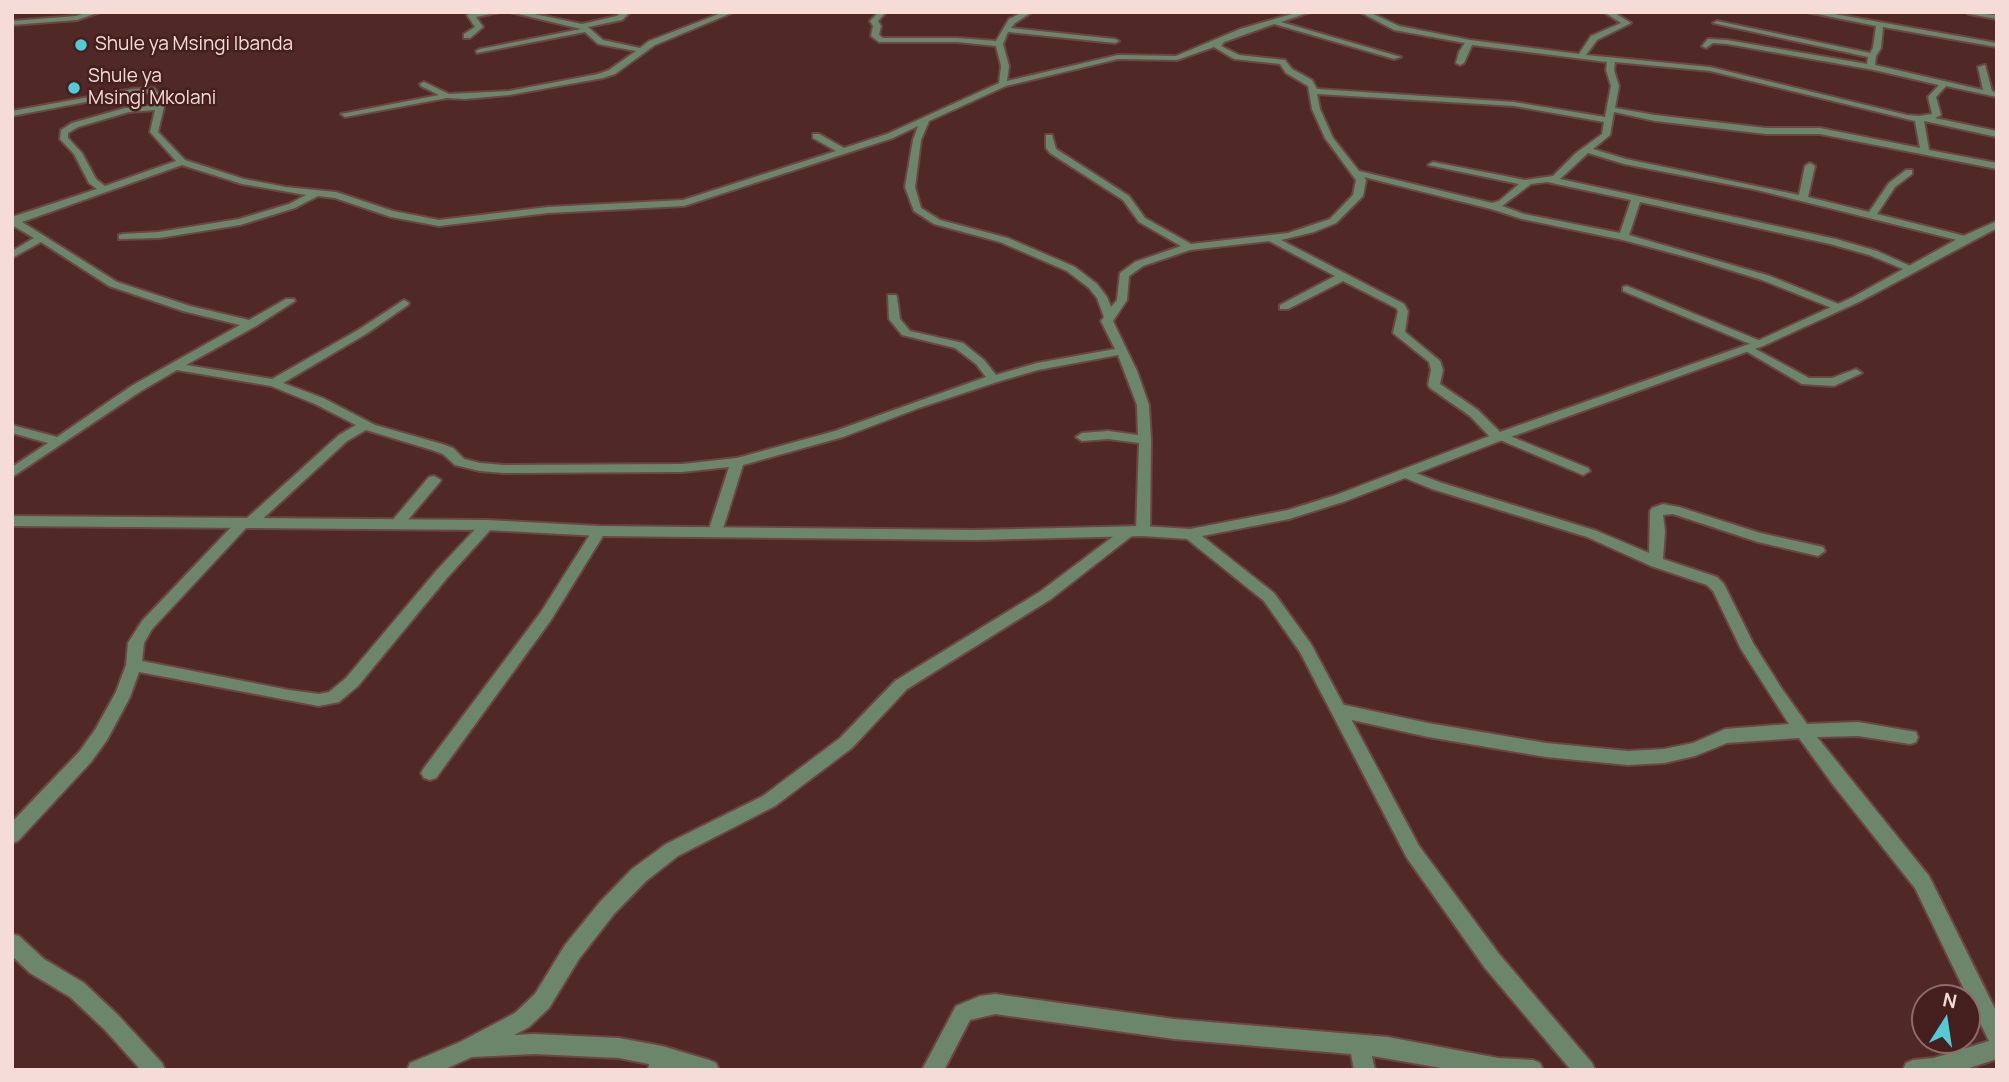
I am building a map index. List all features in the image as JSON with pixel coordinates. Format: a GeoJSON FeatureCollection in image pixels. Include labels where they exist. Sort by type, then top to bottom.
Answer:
{"type":"FeatureCollection","features":[{"type":"Feature","properties":{"kind":"street"},"geometry":{"type":"LineString","coordinates":[[12,23],[77,18],[97,12]]}},
{"type":"Feature","properties":{"kind":"street"},"geometry":{"type":"LineString","coordinates":[[467,36],[479,27],[471,15],[497,12]]}},
{"type":"Feature","properties":{"kind":"street"},"geometry":{"type":"LineString","coordinates":[[513,12],[584,28],[601,42],[640,50]]}},
{"type":"Feature","properties":{"kind":"street"},"geometry":{"type":"LineString","coordinates":[[480,51],[584,28],[619,18],[627,12]]}},
{"type":"Feature","properties":{"kind":"street"},"geometry":{"type":"LineString","coordinates":[[345,114],[447,96],[481,96],[600,76],[612,72],[640,50],[730,12]]}},
{"type":"Feature","properties":{"kind":"street"},"geometry":{"type":"LineString","coordinates":[[883,12],[874,19],[877,24],[875,36],[882,40],[957,40],[999,44]]}},
{"type":"Feature","properties":{"kind":"street"},"geometry":{"type":"LineString","coordinates":[[1003,84],[1005,66],[999,44],[1012,22],[1029,12]]}},
{"type":"Feature","properties":{"kind":"street"},"geometry":{"type":"LineString","coordinates":[[12,114],[144,89],[154,92],[160,107],[154,132],[182,162],[260,185],[336,195],[391,214],[439,223],[539,211],[674,205],[728,190],[841,150],[890,136],[1003,84],[1125,55],[1177,58],[1279,17],[1291,18],[1307,12]]}},
{"type":"Feature","properties":{"kind":"street"},"geometry":{"type":"LineString","coordinates":[[1363,12],[1396,28],[1470,42],[1581,57],[1710,69],[1997,134]]}},
{"type":"Feature","properties":{"kind":"street"},"geometry":{"type":"LineString","coordinates":[[1581,57],[1594,38],[1626,25],[1626,20],[1607,12]]}},
{"type":"Feature","properties":{"kind":"street"},"geometry":{"type":"LineString","coordinates":[[1810,12],[1997,45]]}},
{"type":"Feature","properties":{"kind":"street"},"geometry":{"type":"LineString","coordinates":[[1969,12],[1997,17]]}},
{"type":"Feature","properties":{"kind":"street"},"geometry":{"type":"LineString","coordinates":[[1279,17],[1397,57]]}},
{"type":"Feature","properties":{"kind":"street"},"geometry":{"type":"LineString","coordinates":[[1717,23],[1872,56]]}},
{"type":"Feature","properties":{"kind":"street"},"geometry":{"type":"LineString","coordinates":[[1874,68],[1871,65],[1872,56],[1877,48],[1880,24]]}},
{"type":"Feature","properties":{"kind":"street"},"geometry":{"type":"LineString","coordinates":[[1006,30],[1115,41]]}},
{"type":"Feature","properties":{"kind":"street"},"geometry":{"type":"LineString","coordinates":[[1706,46],[1711,41],[1727,42],[1874,68],[1992,94]]}},
{"type":"Feature","properties":{"kind":"street"},"geometry":{"type":"LineString","coordinates":[[1460,64],[1462,52],[1470,42]]}},
{"type":"Feature","properties":{"kind":"street"},"geometry":{"type":"LineString","coordinates":[[1109,316],[1122,300],[1122,281],[1130,269],[1152,258],[1189,247],[1272,239],[1311,230],[1333,221],[1358,196],[1361,180],[1329,138],[1315,109],[1313,91],[1308,82],[1289,71],[1282,62],[1237,57],[1222,50],[1217,43]]}},
{"type":"Feature","properties":{"kind":"street"},"geometry":{"type":"LineString","coordinates":[[1550,180],[1606,135],[1615,86],[1610,70],[1611,60]]}},
{"type":"Feature","properties":{"kind":"street"},"geometry":{"type":"LineString","coordinates":[[1982,67],[1992,94]]}},
{"type":"Feature","properties":{"kind":"street"},"geometry":{"type":"LineString","coordinates":[[424,84],[447,96]]}},
{"type":"Feature","properties":{"kind":"street"},"geometry":{"type":"LineString","coordinates":[[1923,119],[1937,115],[1932,97],[1943,85]]}},
{"type":"Feature","properties":{"kind":"street"},"geometry":{"type":"LineString","coordinates":[[1313,91],[1514,104],[1607,120]]}},
{"type":"Feature","properties":{"kind":"street"},"geometry":{"type":"LineString","coordinates":[[103,189],[92,181],[78,153],[64,139],[64,132],[107,116],[160,107]]}},
{"type":"Feature","properties":{"kind":"street"},"geometry":{"type":"LineString","coordinates":[[1610,109],[1655,118],[1766,131],[1820,131],[1997,166]]}},
{"type":"Feature","properties":{"kind":"street"},"geometry":{"type":"LineString","coordinates":[[417,1070],[467,1049],[522,1020],[533,1011],[572,952],[607,908],[639,875],[672,850],[769,801],[846,743],[901,685],[1046,595],[1136,531],[1145,440],[1143,405],[1122,351],[1109,327],[1109,316],[1102,297],[1093,286],[1071,270],[1004,240],[937,222],[917,209],[910,187],[917,140],[926,118]]}},
{"type":"Feature","properties":{"kind":"street"},"geometry":{"type":"LineString","coordinates":[[1923,119],[1925,151]]}},
{"type":"Feature","properties":{"kind":"street"},"geometry":{"type":"LineString","coordinates":[[816,136],[822,142],[841,150]]}},
{"type":"Feature","properties":{"kind":"street"},"geometry":{"type":"LineString","coordinates":[[1049,137],[1053,151],[1126,198],[1142,220],[1189,247]]}},
{"type":"Feature","properties":{"kind":"street"},"geometry":{"type":"LineString","coordinates":[[1588,150],[1624,161],[1757,187],[1872,214],[1965,239]]}},
{"type":"Feature","properties":{"kind":"street"},"geometry":{"type":"LineString","coordinates":[[13,221],[182,162]]}},
{"type":"Feature","properties":{"kind":"street"},"geometry":{"type":"LineString","coordinates":[[1433,165],[1527,183],[1550,180],[1856,247],[1912,269]]}},
{"type":"Feature","properties":{"kind":"street"},"geometry":{"type":"LineString","coordinates":[[1803,199],[1810,166]]}},
{"type":"Feature","properties":{"kind":"street"},"geometry":{"type":"LineString","coordinates":[[1872,214],[1892,185],[1909,172]]}},
{"type":"Feature","properties":{"kind":"street"},"geometry":{"type":"LineString","coordinates":[[1357,173],[1492,206],[1522,216],[1624,237],[1766,278],[1837,307]]}},
{"type":"Feature","properties":{"kind":"street"},"geometry":{"type":"LineString","coordinates":[[1492,206],[1502,203],[1527,183]]}},
{"type":"Feature","properties":{"kind":"street"},"geometry":{"type":"LineString","coordinates":[[123,237],[159,235],[240,222],[277,211],[317,193]]}},
{"type":"Feature","properties":{"kind":"street"},"geometry":{"type":"LineString","coordinates":[[1624,237],[1636,199]]}},
{"type":"Feature","properties":{"kind":"street"},"geometry":{"type":"LineString","coordinates":[[13,221],[113,284],[187,309],[252,324]]}},
{"type":"Feature","properties":{"kind":"street"},"geometry":{"type":"LineString","coordinates":[[12,521],[487,524],[599,531],[975,535],[1136,531],[1190,534],[1289,514],[1341,498],[1499,436],[1753,346],[1857,299],[1997,224]]}},
{"type":"Feature","properties":{"kind":"street"},"geometry":{"type":"LineString","coordinates":[[12,255],[41,239]]}},
{"type":"Feature","properties":{"kind":"street"},"geometry":{"type":"LineString","coordinates":[[1272,239],[1400,306],[1403,312],[1399,333],[1434,360],[1437,370],[1434,384],[1499,436],[1583,471]]}},
{"type":"Feature","properties":{"kind":"street"},"geometry":{"type":"LineString","coordinates":[[1284,307],[1344,276]]}},
{"type":"Feature","properties":{"kind":"street"},"geometry":{"type":"LineString","coordinates":[[1627,289],[1713,323],[1805,381],[1834,382],[1856,373]]}},
{"type":"Feature","properties":{"kind":"street"},"geometry":{"type":"LineString","coordinates":[[892,297],[895,319],[905,333],[959,345],[980,362],[993,379]]}},
{"type":"Feature","properties":{"kind":"street"},"geometry":{"type":"LineString","coordinates":[[12,474],[57,441],[173,366],[290,301]]}},
{"type":"Feature","properties":{"kind":"street"},"geometry":{"type":"LineString","coordinates":[[274,383],[362,332],[404,303]]}},
{"type":"Feature","properties":{"kind":"street"},"geometry":{"type":"LineString","coordinates":[[173,366],[274,383],[392,436],[437,447],[460,462],[492,468],[682,468],[737,462],[839,434],[993,379],[1037,367],[1122,351]]}},
{"type":"Feature","properties":{"kind":"street"},"geometry":{"type":"LineString","coordinates":[[12,835],[93,746],[124,693],[134,665],[136,643],[146,625],[246,523],[343,438],[366,425]]}},
{"type":"Feature","properties":{"kind":"street"},"geometry":{"type":"LineString","coordinates":[[12,429],[57,441]]}},
{"type":"Feature","properties":{"kind":"street"},"geometry":{"type":"LineString","coordinates":[[1083,437],[1108,435],[1145,440]]}},
{"type":"Feature","properties":{"kind":"street"},"geometry":{"type":"LineString","coordinates":[[715,531],[737,462]]}},
{"type":"Feature","properties":{"kind":"street"},"geometry":{"type":"LineString","coordinates":[[1405,473],[1437,486],[1592,534],[1656,562],[1712,581],[1719,588],[1746,645],[1802,730],[1922,882],[1997,1035]]}},
{"type":"Feature","properties":{"kind":"street"},"geometry":{"type":"LineString","coordinates":[[396,525],[435,480]]}},
{"type":"Feature","properties":{"kind":"street"},"geometry":{"type":"LineString","coordinates":[[1656,562],[1656,515],[1657,511],[1662,509],[1674,510],[1758,537],[1818,551]]}},
{"type":"Feature","properties":{"kind":"street"},"geometry":{"type":"LineString","coordinates":[[134,665],[289,696],[319,700],[333,697],[352,682],[487,524]]}},
{"type":"Feature","properties":{"kind":"street"},"geometry":{"type":"LineString","coordinates":[[430,773],[546,616],[599,531]]}},
{"type":"Feature","properties":{"kind":"street"},"geometry":{"type":"LineString","coordinates":[[1190,534],[1269,597],[1306,648],[1413,852],[1492,961],[1585,1070]]}},
{"type":"Feature","properties":{"kind":"street"},"geometry":{"type":"LineString","coordinates":[[1340,710],[1428,730],[1533,748],[1628,758],[1664,757],[1725,736],[1802,730],[1858,729],[1910,737]]}},
{"type":"Feature","properties":{"kind":"street"},"geometry":{"type":"LineString","coordinates":[[14,948],[37,966],[77,990],[155,1070]]}},
{"type":"Feature","properties":{"kind":"street"},"geometry":{"type":"LineString","coordinates":[[932,1070],[963,1013],[979,1006],[995,1004],[1174,1029],[1388,1047],[1498,1068],[1533,1070]]}},
{"type":"Feature","properties":{"kind":"street"},"geometry":{"type":"LineString","coordinates":[[467,1049],[534,1044],[619,1048],[660,1063],[709,1070]]}},
{"type":"Feature","properties":{"kind":"street"},"geometry":{"type":"LineString","coordinates":[[1359,1045],[1365,1070]]}},
{"type":"Feature","properties":{"kind":"street"},"geometry":{"type":"LineString","coordinates":[[1913,1070],[1934,1068],[1997,1049]]}},
{"type":"Feature","properties":{"kind":"place","name":"Shule ya Msingi Ibanda"},"geometry":{"type":"Point","coordinates":[81,45]}},
{"type":"Feature","properties":{"kind":"place","name":"Shule ya Msingi Mkolani"},"geometry":{"type":"Point","coordinates":[74,88]}}]}
